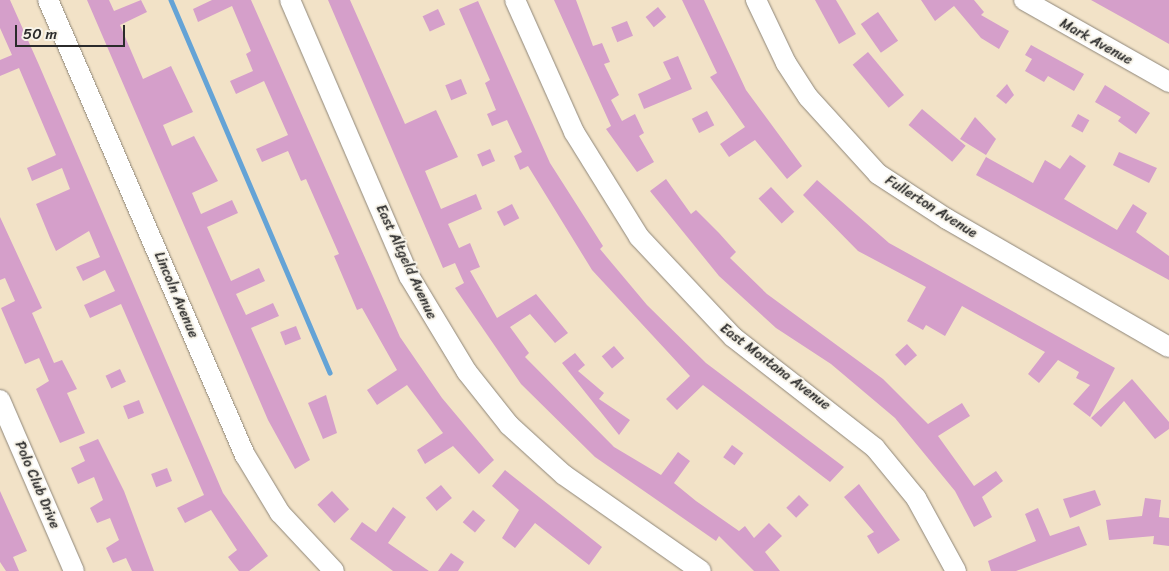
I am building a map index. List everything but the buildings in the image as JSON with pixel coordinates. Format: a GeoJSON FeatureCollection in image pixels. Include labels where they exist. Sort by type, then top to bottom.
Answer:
{"type":"FeatureCollection","features":[{"type":"Feature","properties":{"kind":"street","name":"Lincoln Avenue"},"geometry":{"type":"LineString","coordinates":[[48,0],[245,455],[280,513],[334,571]]}},
{"type":"Feature","properties":{"kind":"street","name":"East Altgeld Avenue"},"geometry":{"type":"LineString","coordinates":[[290,0],[409,276],[467,372],[509,424],[564,475],[701,571]]}},
{"type":"Feature","properties":{"kind":"street","name":"East Montana Avenue"},"geometry":{"type":"LineString","coordinates":[[516,0],[574,132],[638,237],[733,337],[875,448],[916,498],[956,571]]}},
{"type":"Feature","properties":{"kind":"street","name":"Fullerton Avenue"},"geometry":{"type":"LineString","coordinates":[[756,0],[804,90],[878,174],[947,219],[1169,347]]}},
{"type":"Feature","properties":{"kind":"street","name":"Mark Avenue"},"geometry":{"type":"LineString","coordinates":[[1024,0],[1169,82]]}},
{"type":"Feature","properties":{"kind":"street","name":"Polo Club Drive"},"geometry":{"type":"LineString","coordinates":[[0,400],[74,571]]}},
{"type":"Feature","properties":{"kind":"waterway"},"geometry":{"type":"LineString","coordinates":[[171,0],[330,372]]}}]}
